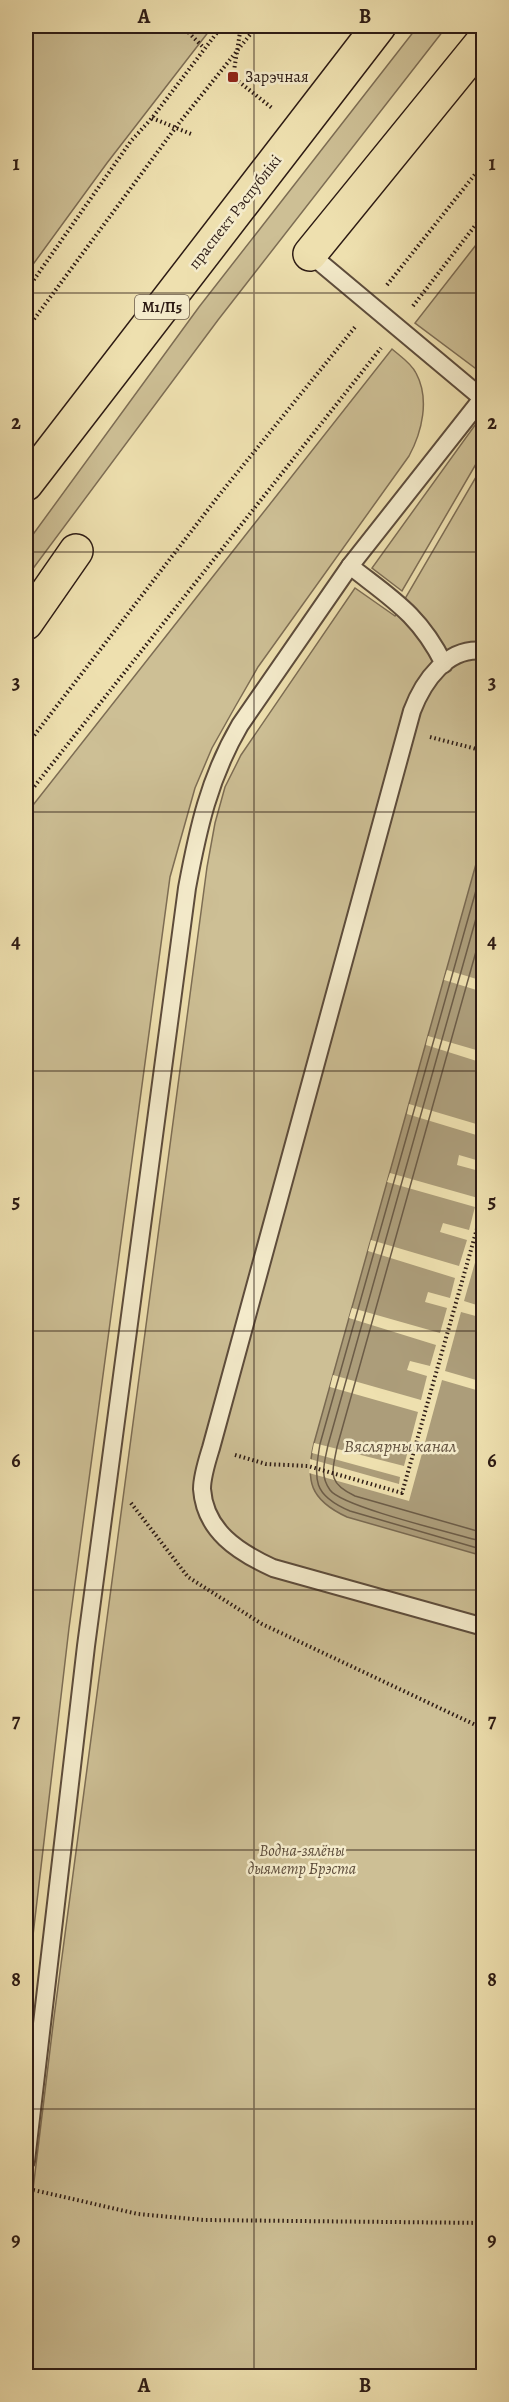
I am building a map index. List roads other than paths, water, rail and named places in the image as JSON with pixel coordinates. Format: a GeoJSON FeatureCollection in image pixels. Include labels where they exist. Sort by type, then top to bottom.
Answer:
{"type":"FeatureCollection","features":[{"type":"Feature","properties":{"kind":"highway","name":"праспект Рэспублікі"},"geometry":{"type":"LineString","coordinates":[[26,484],[379,26]]}},
{"type":"Feature","properties":{"kind":"highway"},"geometry":{"type":"LineString","coordinates":[[310,255],[483,40]]}},
{"type":"Feature","properties":{"kind":"highway"},"geometry":{"type":"LineString","coordinates":[[26,624],[76,551]]}},
{"type":"Feature","properties":{"kind":"lane"},"geometry":{"type":"LineString","coordinates":[[26,2161],[108,1474],[187,888],[205,803],[226,750],[240,725],[350,566],[483,397],[310,255]]}},
{"type":"Feature","properties":{"kind":"lane"},"geometry":{"type":"LineString","coordinates":[[350,566],[402,605],[433,642],[444,664]]}},
{"type":"Feature","properties":{"kind":"lane"},"geometry":{"type":"LineString","coordinates":[[483,651],[460,654],[444,664],[429,677],[419,693],[208,1459],[202,1488],[214,1528],[230,1545],[249,1557],[273,1568],[483,1627]]}},
{"type":"Feature","properties":{"kind":"water","name":"Вяслярны канал"},"geometry":{"type":"Polygon","coordinates":[[[483,839],[483,1556],[347,1517],[325,1504],[318,1496],[313,1488],[310,1468],[314,1443],[483,839]]]}},
{"type":"Feature","properties":{"kind":"place","name":"Зарэчная"},"geometry":{"type":"Point","coordinates":[233,77]}},
{"type":"Feature","properties":{"kind":"park label","name":"Водна-зялёны дыяметр Брэста"},"geometry":{"type":"Point","coordinates":[302,1860]}}]}
